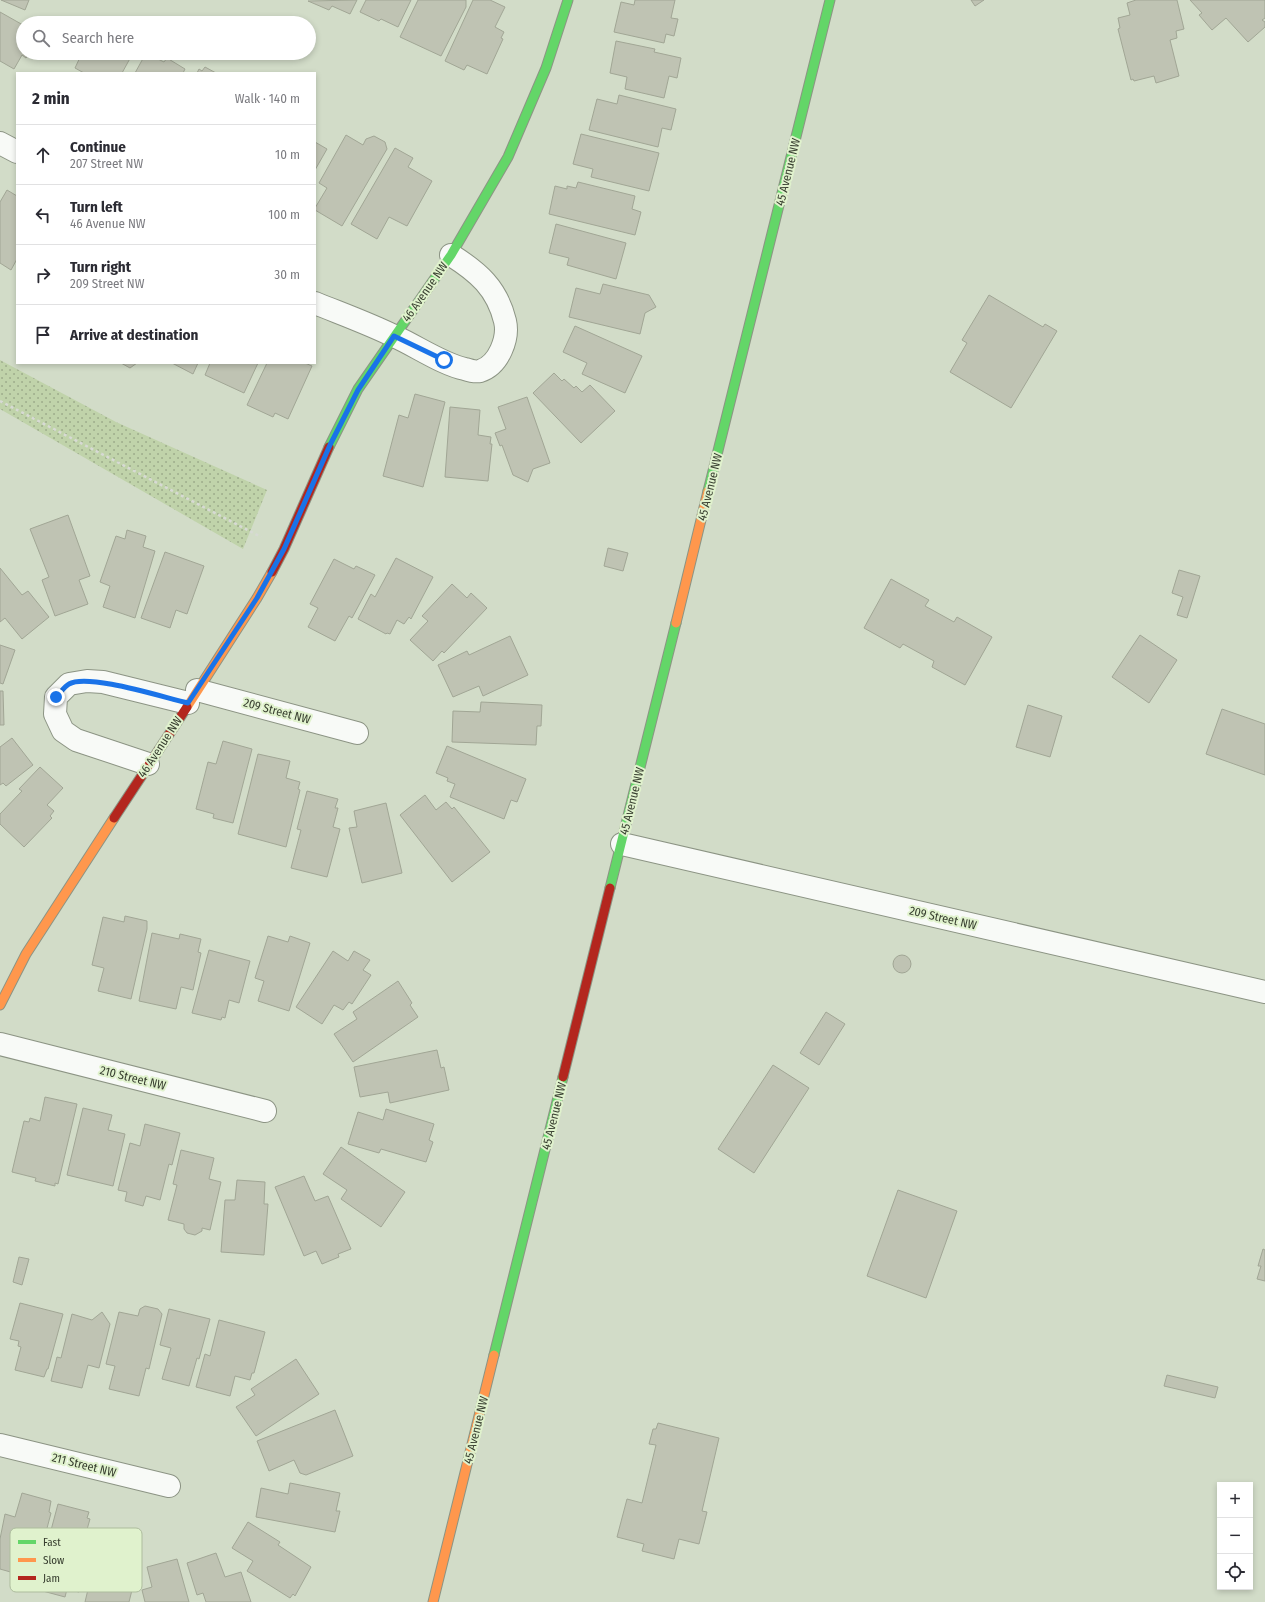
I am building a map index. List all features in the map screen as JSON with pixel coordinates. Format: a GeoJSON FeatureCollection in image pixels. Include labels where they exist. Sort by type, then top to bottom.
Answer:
{"type":"FeatureCollection","features":[{"type":"Feature","properties":{"kind":"street","name":"46 Avenue NW"},"geometry":{"type":"LineString","coordinates":[[0,1005],[26,954],[257,598],[284,549],[330,445],[358,390],[451,255],[508,157],[546,68],[568,0]]}},
{"type":"Feature","properties":{"kind":"street","name":"45 Avenue NW"},"geometry":{"type":"LineString","coordinates":[[433,1602],[830,0]]}},
{"type":"Feature","properties":{"kind":"street"},"geometry":{"type":"LineString","coordinates":[[0,143],[16,151]]}},
{"type":"Feature","properties":{"kind":"street"},"geometry":{"type":"LineString","coordinates":[[316,303],[394,336],[464,370],[479,371],[492,364],[503,348],[506,325],[501,306],[493,292],[474,270],[451,255]]}},
{"type":"Feature","properties":{"kind":"street","name":"209 Street NW"},"geometry":{"type":"LineString","coordinates":[[148,764],[76,740],[63,731],[55,714],[56,697],[69,684],[87,681],[103,682],[193,696],[357,733]]}},
{"type":"Feature","properties":{"kind":"street","name":"209 Street NW"},"geometry":{"type":"LineString","coordinates":[[622,844],[1265,992]]}},
{"type":"Feature","properties":{"kind":"street","name":"210 Street NW"},"geometry":{"type":"LineString","coordinates":[[0,1044],[265,1111]]}},
{"type":"Feature","properties":{"kind":"street","name":"211 Street NW"},"geometry":{"type":"LineString","coordinates":[[0,1445],[169,1486]]}},
{"type":"Feature","properties":{"kind":"path"},"geometry":{"type":"LineString","coordinates":[[0,401],[284,549]]}},
{"type":"Feature","properties":{"kind":"green space"},"geometry":{"type":"Polygon","coordinates":[[[0,360],[116,422],[267,490],[243,549],[0,409],[0,360]]]}},
{"type":"Feature","properties":{"kind":"building"},"geometry":{"type":"Polygon","coordinates":[[[1,0],[29,0],[25,10],[1,0]]]}},
{"type":"Feature","properties":{"kind":"building"},"geometry":{"type":"Polygon","coordinates":[[[357,0],[350,14],[332,6],[329,10],[308,1],[357,0]]]}},
{"type":"Feature","properties":{"kind":"building"},"geometry":{"type":"Polygon","coordinates":[[[366,0],[411,0],[398,27],[381,19],[379,21],[360,12],[366,0]]]}},
{"type":"Feature","properties":{"kind":"building"},"geometry":{"type":"Polygon","coordinates":[[[418,0],[466,0],[466,7],[441,56],[400,37],[418,0]]]}},
{"type":"Feature","properties":{"kind":"building"},"geometry":{"type":"Polygon","coordinates":[[[473,0],[490,0],[505,7],[495,27],[504,32],[501,38],[503,39],[487,74],[467,65],[464,70],[445,61],[473,0]]]}},
{"type":"Feature","properties":{"kind":"building"},"geometry":{"type":"Polygon","coordinates":[[[635,0],[675,0],[671,18],[678,19],[674,36],[666,34],[664,43],[614,32],[621,2],[634,5],[635,0]]]}},
{"type":"Feature","properties":{"kind":"building"},"geometry":{"type":"Polygon","coordinates":[[[971,0],[984,0],[975,6],[971,0]]]}},
{"type":"Feature","properties":{"kind":"building"},"geometry":{"type":"Polygon","coordinates":[[[1136,0],[1177,0],[1184,29],[1176,31],[1177,38],[1170,40],[1179,76],[1156,83],[1154,76],[1134,81],[1133,79],[1131,80],[1118,29],[1120,28],[1118,18],[1130,15],[1127,3],[1136,0]]]}},
{"type":"Feature","properties":{"kind":"building"},"geometry":{"type":"Polygon","coordinates":[[[1190,0],[1265,0],[1265,18],[1262,20],[1265,22],[1265,27],[1248,42],[1226,18],[1212,30],[1199,15],[1202,13],[1190,0]]]}},
{"type":"Feature","properties":{"kind":"building"},"geometry":{"type":"Polygon","coordinates":[[[0,12],[16,21],[16,60],[19,60],[14,69],[0,61],[0,12]]]}},
{"type":"Feature","properties":{"kind":"building"},"geometry":{"type":"Polygon","coordinates":[[[616,41],[655,49],[654,52],[681,58],[677,78],[669,76],[664,98],[625,89],[627,77],[610,73],[616,41]]]}},
{"type":"Feature","properties":{"kind":"building"},"geometry":{"type":"Polygon","coordinates":[[[79,60],[129,60],[123,72],[82,72],[75,68],[79,60]]]}},
{"type":"Feature","properties":{"kind":"building"},"geometry":{"type":"Polygon","coordinates":[[[142,60],[160,60],[164,62],[166,60],[170,60],[185,69],[184,72],[136,72],[142,60]]]}},
{"type":"Feature","properties":{"kind":"building"},"geometry":{"type":"Polygon","coordinates":[[[205,67],[214,72],[198,72],[199,69],[202,71],[205,67]]]}},
{"type":"Feature","properties":{"kind":"building"},"geometry":{"type":"Polygon","coordinates":[[[619,95],[676,109],[671,130],[662,128],[658,147],[589,130],[597,99],[617,104],[619,95]]]}},
{"type":"Feature","properties":{"kind":"building"},"geometry":{"type":"Polygon","coordinates":[[[581,134],[659,153],[649,191],[591,177],[593,169],[573,164],[581,134]]]}},
{"type":"Feature","properties":{"kind":"building"},"geometry":{"type":"Polygon","coordinates":[[[346,135],[363,145],[366,139],[374,136],[385,142],[387,149],[342,226],[316,211],[316,206],[327,188],[319,183],[346,135]]]}},
{"type":"Feature","properties":{"kind":"building"},"geometry":{"type":"Polygon","coordinates":[[[316,143],[327,149],[316,168],[316,143]]]}},
{"type":"Feature","properties":{"kind":"building"},"geometry":{"type":"Polygon","coordinates":[[[395,148],[413,158],[408,167],[432,181],[407,226],[389,217],[377,239],[351,224],[395,148]]]}},
{"type":"Feature","properties":{"kind":"building"},"geometry":{"type":"Polygon","coordinates":[[[578,182],[635,196],[632,209],[641,212],[635,235],[549,214],[555,186],[567,189],[567,186],[576,188],[578,182]]]}},
{"type":"Feature","properties":{"kind":"building"},"geometry":{"type":"Polygon","coordinates":[[[7,190],[16,195],[16,261],[11,270],[0,263],[0,202],[7,190]]]}},
{"type":"Feature","properties":{"kind":"building"},"geometry":{"type":"Polygon","coordinates":[[[556,224],[626,243],[616,279],[567,265],[569,258],[549,253],[556,224]]]}},
{"type":"Feature","properties":{"kind":"building"},"geometry":{"type":"Polygon","coordinates":[[[603,284],[649,295],[656,307],[645,313],[640,334],[569,317],[576,288],[600,294],[603,284]]]}},
{"type":"Feature","properties":{"kind":"building"},"geometry":{"type":"Polygon","coordinates":[[[989,295],[1043,327],[1045,324],[1057,331],[1011,408],[950,372],[967,343],[962,340],[989,295]]]}},
{"type":"Feature","properties":{"kind":"building"},"geometry":{"type":"Polygon","coordinates":[[[575,326],[642,356],[625,393],[582,374],[587,363],[563,352],[575,326]]]}},
{"type":"Feature","properties":{"kind":"building"},"geometry":{"type":"Polygon","coordinates":[[[123,364],[136,364],[130,368],[123,364]]]}},
{"type":"Feature","properties":{"kind":"building"},"geometry":{"type":"Polygon","coordinates":[[[174,364],[198,364],[193,374],[174,364]]]}},
{"type":"Feature","properties":{"kind":"building"},"geometry":{"type":"Polygon","coordinates":[[[210,364],[258,364],[244,393],[205,375],[210,364]]]}},
{"type":"Feature","properties":{"kind":"building"},"geometry":{"type":"Polygon","coordinates":[[[267,364],[307,364],[312,366],[288,419],[275,413],[273,417],[247,405],[267,364]]]}},
{"type":"Feature","properties":{"kind":"building"},"geometry":{"type":"Polygon","coordinates":[[[554,373],[562,381],[564,379],[574,388],[576,386],[582,392],[590,385],[615,411],[581,443],[533,393],[554,373]]]}},
{"type":"Feature","properties":{"kind":"building"},"geometry":{"type":"Polygon","coordinates":[[[415,394],[445,402],[423,487],[383,476],[399,415],[408,418],[415,394]]]}},
{"type":"Feature","properties":{"kind":"building"},"geometry":{"type":"Polygon","coordinates":[[[527,397],[550,463],[533,469],[528,482],[513,475],[502,445],[500,446],[495,433],[506,429],[498,407],[527,397]]]}},
{"type":"Feature","properties":{"kind":"building"},"geometry":{"type":"Polygon","coordinates":[[[450,407],[480,410],[478,435],[491,437],[490,444],[492,444],[488,481],[445,477],[450,407]]]}},
{"type":"Feature","properties":{"kind":"building"},"geometry":{"type":"Polygon","coordinates":[[[68,515],[90,576],[79,580],[88,604],[55,616],[42,580],[49,577],[30,529],[68,515]]]}},
{"type":"Feature","properties":{"kind":"building"},"geometry":{"type":"Polygon","coordinates":[[[127,530],[146,536],[143,547],[155,551],[135,618],[103,607],[110,586],[100,582],[116,536],[125,539],[127,530]]]}},
{"type":"Feature","properties":{"kind":"building"},"geometry":{"type":"Polygon","coordinates":[[[608,548],[628,553],[623,571],[604,566],[608,548]]]}},
{"type":"Feature","properties":{"kind":"building"},"geometry":{"type":"Polygon","coordinates":[[[165,552],[204,566],[187,614],[176,610],[170,628],[141,618],[165,552]]]}},
{"type":"Feature","properties":{"kind":"building"},"geometry":{"type":"Polygon","coordinates":[[[396,558],[433,577],[411,619],[409,617],[404,624],[397,620],[390,634],[386,634],[358,619],[371,594],[375,597],[396,558]]]}},
{"type":"Feature","properties":{"kind":"building"},"geometry":{"type":"Polygon","coordinates":[[[334,559],[354,569],[356,566],[375,575],[352,618],[349,616],[335,641],[308,627],[318,608],[310,604],[334,559]]]}},
{"type":"Feature","properties":{"kind":"building"},"geometry":{"type":"Polygon","coordinates":[[[0,568],[22,595],[28,591],[49,617],[22,639],[5,618],[0,622],[0,568]]]}},
{"type":"Feature","properties":{"kind":"building"},"geometry":{"type":"Polygon","coordinates":[[[1179,570],[1200,576],[1187,618],[1177,615],[1183,597],[1172,593],[1179,570]]]}},
{"type":"Feature","properties":{"kind":"building"},"geometry":{"type":"Polygon","coordinates":[[[891,579],[929,600],[925,606],[954,622],[957,617],[992,637],[965,685],[932,667],[934,661],[903,644],[900,648],[864,628],[891,579]]]}},
{"type":"Feature","properties":{"kind":"building"},"geometry":{"type":"Polygon","coordinates":[[[452,584],[467,598],[471,593],[487,608],[444,653],[442,651],[433,661],[410,640],[428,621],[422,616],[452,584]]]}},
{"type":"Feature","properties":{"kind":"building"},"geometry":{"type":"Polygon","coordinates":[[[1140,635],[1177,660],[1149,703],[1112,677],[1140,635]]]}},
{"type":"Feature","properties":{"kind":"building"},"geometry":{"type":"Polygon","coordinates":[[[510,636],[528,675],[483,696],[479,686],[453,697],[438,665],[467,651],[469,655],[510,636]]]}},
{"type":"Feature","properties":{"kind":"building"},"geometry":{"type":"Polygon","coordinates":[[[0,645],[15,650],[3,684],[0,683],[0,645]]]}},
{"type":"Feature","properties":{"kind":"building"},"geometry":{"type":"Polygon","coordinates":[[[0,691],[3,691],[4,725],[0,725],[0,691]]]}},
{"type":"Feature","properties":{"kind":"building"},"geometry":{"type":"Polygon","coordinates":[[[481,702],[542,705],[541,726],[537,726],[536,745],[452,742],[453,711],[480,712],[481,702]]]}},
{"type":"Feature","properties":{"kind":"building"},"geometry":{"type":"Polygon","coordinates":[[[1028,705],[1062,716],[1050,757],[1016,747],[1028,705]]]}},
{"type":"Feature","properties":{"kind":"building"},"geometry":{"type":"Polygon","coordinates":[[[1222,709],[1265,724],[1265,775],[1206,754],[1222,709]]]}},
{"type":"Feature","properties":{"kind":"building"},"geometry":{"type":"Polygon","coordinates":[[[12,738],[33,765],[6,786],[3,783],[0,785],[0,747],[12,738]]]}},
{"type":"Feature","properties":{"kind":"building"},"geometry":{"type":"Polygon","coordinates":[[[223,741],[252,749],[233,823],[213,818],[214,814],[196,809],[208,762],[216,764],[223,741]]]}},
{"type":"Feature","properties":{"kind":"building"},"geometry":{"type":"Polygon","coordinates":[[[447,746],[526,779],[517,802],[511,800],[504,819],[450,797],[455,784],[447,781],[448,778],[436,773],[447,746]]]}},
{"type":"Feature","properties":{"kind":"building"},"geometry":{"type":"Polygon","coordinates":[[[258,754],[290,761],[286,778],[300,782],[298,789],[300,790],[286,847],[238,834],[258,754]]]}},
{"type":"Feature","properties":{"kind":"building"},"geometry":{"type":"Polygon","coordinates":[[[40,767],[63,788],[47,805],[54,811],[50,816],[52,818],[24,847],[0,824],[0,814],[22,791],[19,789],[40,767]]]}},
{"type":"Feature","properties":{"kind":"building"},"geometry":{"type":"Polygon","coordinates":[[[307,791],[338,799],[335,808],[338,808],[333,827],[340,829],[327,877],[291,868],[301,830],[297,829],[307,791]]]}},
{"type":"Feature","properties":{"kind":"building"},"geometry":{"type":"Polygon","coordinates":[[[425,795],[436,810],[446,802],[452,809],[454,807],[490,852],[452,882],[400,815],[425,795]]]}},
{"type":"Feature","properties":{"kind":"building"},"geometry":{"type":"Polygon","coordinates":[[[386,803],[402,873],[362,883],[349,828],[357,827],[354,811],[386,803]]]}},
{"type":"Feature","properties":{"kind":"building"},"geometry":{"type":"Polygon","coordinates":[[[125,916],[147,921],[147,929],[131,999],[98,991],[104,968],[92,965],[103,917],[124,922],[125,916]]]}},
{"type":"Feature","properties":{"kind":"building"},"geometry":{"type":"Polygon","coordinates":[[[152,933],[179,939],[180,934],[201,939],[198,952],[201,953],[193,990],[181,987],[176,1009],[139,1001],[152,933]]]}},
{"type":"Feature","properties":{"kind":"building"},"geometry":{"type":"Polygon","coordinates":[[[268,936],[288,942],[290,936],[310,943],[289,1011],[258,1001],[264,981],[255,978],[268,936]]]}},
{"type":"Feature","properties":{"kind":"building"},"geometry":{"type":"Polygon","coordinates":[[[209,950],[250,961],[239,1003],[229,1000],[225,1018],[222,1017],[221,1020],[192,1013],[209,950]]]}},
{"type":"Feature","properties":{"kind":"building"},"geometry":{"type":"Polygon","coordinates":[[[333,951],[348,961],[354,951],[370,960],[363,970],[371,975],[352,1004],[349,1002],[343,1010],[334,1005],[322,1024],[296,1007],[333,951]]]}},
{"type":"Feature","properties":{"kind":"building"},"geometry":{"type":"Polygon","coordinates":[[[898,955],[906,955],[911,960],[909,971],[906,973],[898,973],[893,968],[893,960],[898,955]]]}},
{"type":"Feature","properties":{"kind":"building"},"geometry":{"type":"Polygon","coordinates":[[[398,981],[412,1003],[410,1005],[418,1017],[353,1062],[334,1034],[357,1019],[353,1012],[398,981]]]}},
{"type":"Feature","properties":{"kind":"building"},"geometry":{"type":"Polygon","coordinates":[[[826,1012],[845,1024],[819,1065],[800,1053],[826,1012]]]}},
{"type":"Feature","properties":{"kind":"building"},"geometry":{"type":"Polygon","coordinates":[[[437,1050],[441,1068],[444,1067],[449,1090],[390,1103],[388,1092],[360,1097],[354,1067],[437,1050]]]}},
{"type":"Feature","properties":{"kind":"building"},"geometry":{"type":"Polygon","coordinates":[[[773,1065],[809,1088],[754,1173],[718,1149],[773,1065]]]}},
{"type":"Feature","properties":{"kind":"building"},"geometry":{"type":"Polygon","coordinates":[[[45,1097],[77,1104],[58,1184],[55,1183],[55,1186],[35,1181],[36,1178],[12,1172],[24,1121],[29,1122],[30,1118],[40,1121],[45,1097]]]}},
{"type":"Feature","properties":{"kind":"building"},"geometry":{"type":"Polygon","coordinates":[[[83,1108],[112,1115],[108,1130],[125,1134],[113,1186],[67,1175],[83,1108]]]}},
{"type":"Feature","properties":{"kind":"building"},"geometry":{"type":"Polygon","coordinates":[[[386,1109],[434,1124],[429,1140],[433,1142],[426,1162],[381,1149],[379,1153],[348,1144],[358,1112],[383,1120],[386,1109]]]}},
{"type":"Feature","properties":{"kind":"building"},"geometry":{"type":"Polygon","coordinates":[[[145,1124],[180,1133],[172,1165],[169,1164],[160,1200],[146,1196],[143,1206],[125,1201],[127,1192],[118,1190],[130,1143],[140,1146],[145,1124]]]}},
{"type":"Feature","properties":{"kind":"building"},"geometry":{"type":"Polygon","coordinates":[[[341,1147],[405,1192],[381,1227],[341,1199],[347,1190],[323,1174],[341,1147]]]}},
{"type":"Feature","properties":{"kind":"building"},"geometry":{"type":"Polygon","coordinates":[[[181,1150],[214,1158],[209,1179],[221,1182],[210,1230],[202,1228],[202,1231],[195,1235],[187,1233],[184,1229],[184,1224],[168,1220],[177,1185],[173,1184],[181,1150]]]}},
{"type":"Feature","properties":{"kind":"building"},"geometry":{"type":"Polygon","coordinates":[[[304,1176],[315,1201],[328,1196],[351,1249],[338,1254],[339,1257],[322,1264],[316,1251],[304,1256],[275,1187],[304,1176]]]}},
{"type":"Feature","properties":{"kind":"building"},"geometry":{"type":"Polygon","coordinates":[[[237,1180],[265,1182],[264,1204],[268,1204],[264,1255],[221,1252],[225,1200],[235,1200],[237,1180]]]}},
{"type":"Feature","properties":{"kind":"building"},"geometry":{"type":"Polygon","coordinates":[[[898,1190],[957,1211],[926,1298],[867,1276],[898,1190]]]}},
{"type":"Feature","properties":{"kind":"building"},"geometry":{"type":"Polygon","coordinates":[[[1263,1249],[1265,1250],[1265,1281],[1257,1279],[1261,1266],[1258,1266],[1263,1249]]]}},
{"type":"Feature","properties":{"kind":"building"},"geometry":{"type":"Polygon","coordinates":[[[19,1257],[29,1259],[22,1285],[13,1282],[19,1257]]]}},
{"type":"Feature","properties":{"kind":"building"},"geometry":{"type":"Polygon","coordinates":[[[20,1303],[63,1314],[48,1369],[44,1377],[15,1370],[21,1347],[18,1346],[19,1341],[10,1339],[20,1303]]]}},
{"type":"Feature","properties":{"kind":"building"},"geometry":{"type":"Polygon","coordinates":[[[145,1306],[158,1309],[162,1314],[149,1369],[146,1368],[139,1396],[109,1389],[115,1366],[106,1364],[119,1312],[138,1316],[140,1309],[145,1306]]]}},
{"type":"Feature","properties":{"kind":"building"},"geometry":{"type":"Polygon","coordinates":[[[169,1309],[210,1319],[199,1359],[197,1358],[189,1386],[162,1379],[171,1348],[160,1345],[169,1309]]]}},
{"type":"Feature","properties":{"kind":"building"},"geometry":{"type":"Polygon","coordinates":[[[102,1312],[110,1324],[99,1368],[88,1365],[82,1388],[51,1381],[57,1357],[61,1358],[72,1314],[92,1320],[102,1312]]]}},
{"type":"Feature","properties":{"kind":"building"},"geometry":{"type":"Polygon","coordinates":[[[219,1320],[265,1332],[254,1373],[252,1373],[250,1380],[235,1376],[230,1396],[196,1387],[205,1354],[210,1356],[219,1320]]]}},
{"type":"Feature","properties":{"kind":"building"},"geometry":{"type":"Polygon","coordinates":[[[296,1359],[319,1394],[256,1436],[236,1407],[255,1395],[251,1389],[296,1359]]]}},
{"type":"Feature","properties":{"kind":"building"},"geometry":{"type":"Polygon","coordinates":[[[1167,1375],[1218,1387],[1215,1398],[1164,1386],[1167,1375]]]}},
{"type":"Feature","properties":{"kind":"building"},"geometry":{"type":"Polygon","coordinates":[[[335,1410],[353,1456],[306,1475],[300,1473],[294,1460],[269,1471],[257,1441],[335,1410]]]}},
{"type":"Feature","properties":{"kind":"building"},"geometry":{"type":"Polygon","coordinates":[[[658,1423],[719,1438],[702,1511],[707,1512],[699,1544],[679,1539],[674,1559],[642,1551],[644,1544],[617,1537],[627,1499],[642,1503],[656,1445],[649,1444],[653,1429],[656,1429],[658,1423]]]}},
{"type":"Feature","properties":{"kind":"building"},"geometry":{"type":"Polygon","coordinates":[[[290,1483],[340,1493],[336,1511],[340,1511],[335,1532],[256,1517],[261,1488],[288,1494],[290,1483]]]}},
{"type":"Feature","properties":{"kind":"building"},"geometry":{"type":"Polygon","coordinates":[[[22,1493],[51,1501],[49,1512],[51,1513],[47,1528],[10,1528],[10,1572],[0,1569],[0,1539],[5,1514],[15,1517],[22,1493]]]}},
{"type":"Feature","properties":{"kind":"building"},"geometry":{"type":"Polygon","coordinates":[[[58,1504],[89,1512],[87,1518],[90,1519],[87,1528],[52,1528],[58,1504]]]}},
{"type":"Feature","properties":{"kind":"building"},"geometry":{"type":"Polygon","coordinates":[[[248,1522],[280,1542],[278,1545],[311,1567],[295,1596],[293,1594],[290,1598],[247,1571],[253,1561],[232,1548],[248,1522]]]}},
{"type":"Feature","properties":{"kind":"building"},"geometry":{"type":"Polygon","coordinates":[[[216,1553],[225,1577],[241,1572],[251,1602],[206,1602],[203,1593],[197,1595],[187,1563],[216,1553]]]}},
{"type":"Feature","properties":{"kind":"building"},"geometry":{"type":"Polygon","coordinates":[[[177,1559],[189,1602],[145,1602],[142,1590],[152,1587],[147,1567],[177,1559]]]}},
{"type":"Feature","properties":{"kind":"building"},"geometry":{"type":"Polygon","coordinates":[[[46,1592],[66,1592],[65,1597],[46,1592]]]}},
{"type":"Feature","properties":{"kind":"building"},"geometry":{"type":"Polygon","coordinates":[[[87,1592],[132,1592],[129,1602],[85,1602],[87,1592]]]}},
{"type":"Feature","properties":{"kind":"traffic: fast"},"geometry":{"type":"LineString","coordinates":[[329,447],[358,389],[451,255],[508,157],[546,68],[568,0]]}},
{"type":"Feature","properties":{"kind":"traffic: fast"},"geometry":{"type":"LineString","coordinates":[[708,491],[830,0]]}},
{"type":"Feature","properties":{"kind":"traffic: fast"},"geometry":{"type":"LineString","coordinates":[[610,888],[676,623]]}},
{"type":"Feature","properties":{"kind":"traffic: fast"},"geometry":{"type":"LineString","coordinates":[[494,1355],[563,1077]]}},
{"type":"Feature","properties":{"kind":"traffic: slow"},"geometry":{"type":"LineString","coordinates":[[676,623],[708,491]]}},
{"type":"Feature","properties":{"kind":"traffic: slow"},"geometry":{"type":"LineString","coordinates":[[187,707],[272,572]]}},
{"type":"Feature","properties":{"kind":"traffic: slow"},"geometry":{"type":"LineString","coordinates":[[0,1005],[26,954],[114,818]]}},
{"type":"Feature","properties":{"kind":"traffic: slow"},"geometry":{"type":"LineString","coordinates":[[433,1602],[494,1355]]}},
{"type":"Feature","properties":{"kind":"traffic: jam"},"geometry":{"type":"LineString","coordinates":[[272,572],[284,549],[329,447]]}},
{"type":"Feature","properties":{"kind":"traffic: jam"},"geometry":{"type":"LineString","coordinates":[[114,818],[187,707]]}},
{"type":"Feature","properties":{"kind":"traffic: jam"},"geometry":{"type":"LineString","coordinates":[[563,1077],[610,888]]}},
{"type":"Feature","properties":{"kind":"route"},"geometry":{"type":"LineString","coordinates":[[56,697],[69,684],[87,681],[103,682],[188,703],[257,598],[284,549],[330,445],[358,390],[394,336],[444,360]]}}]}
